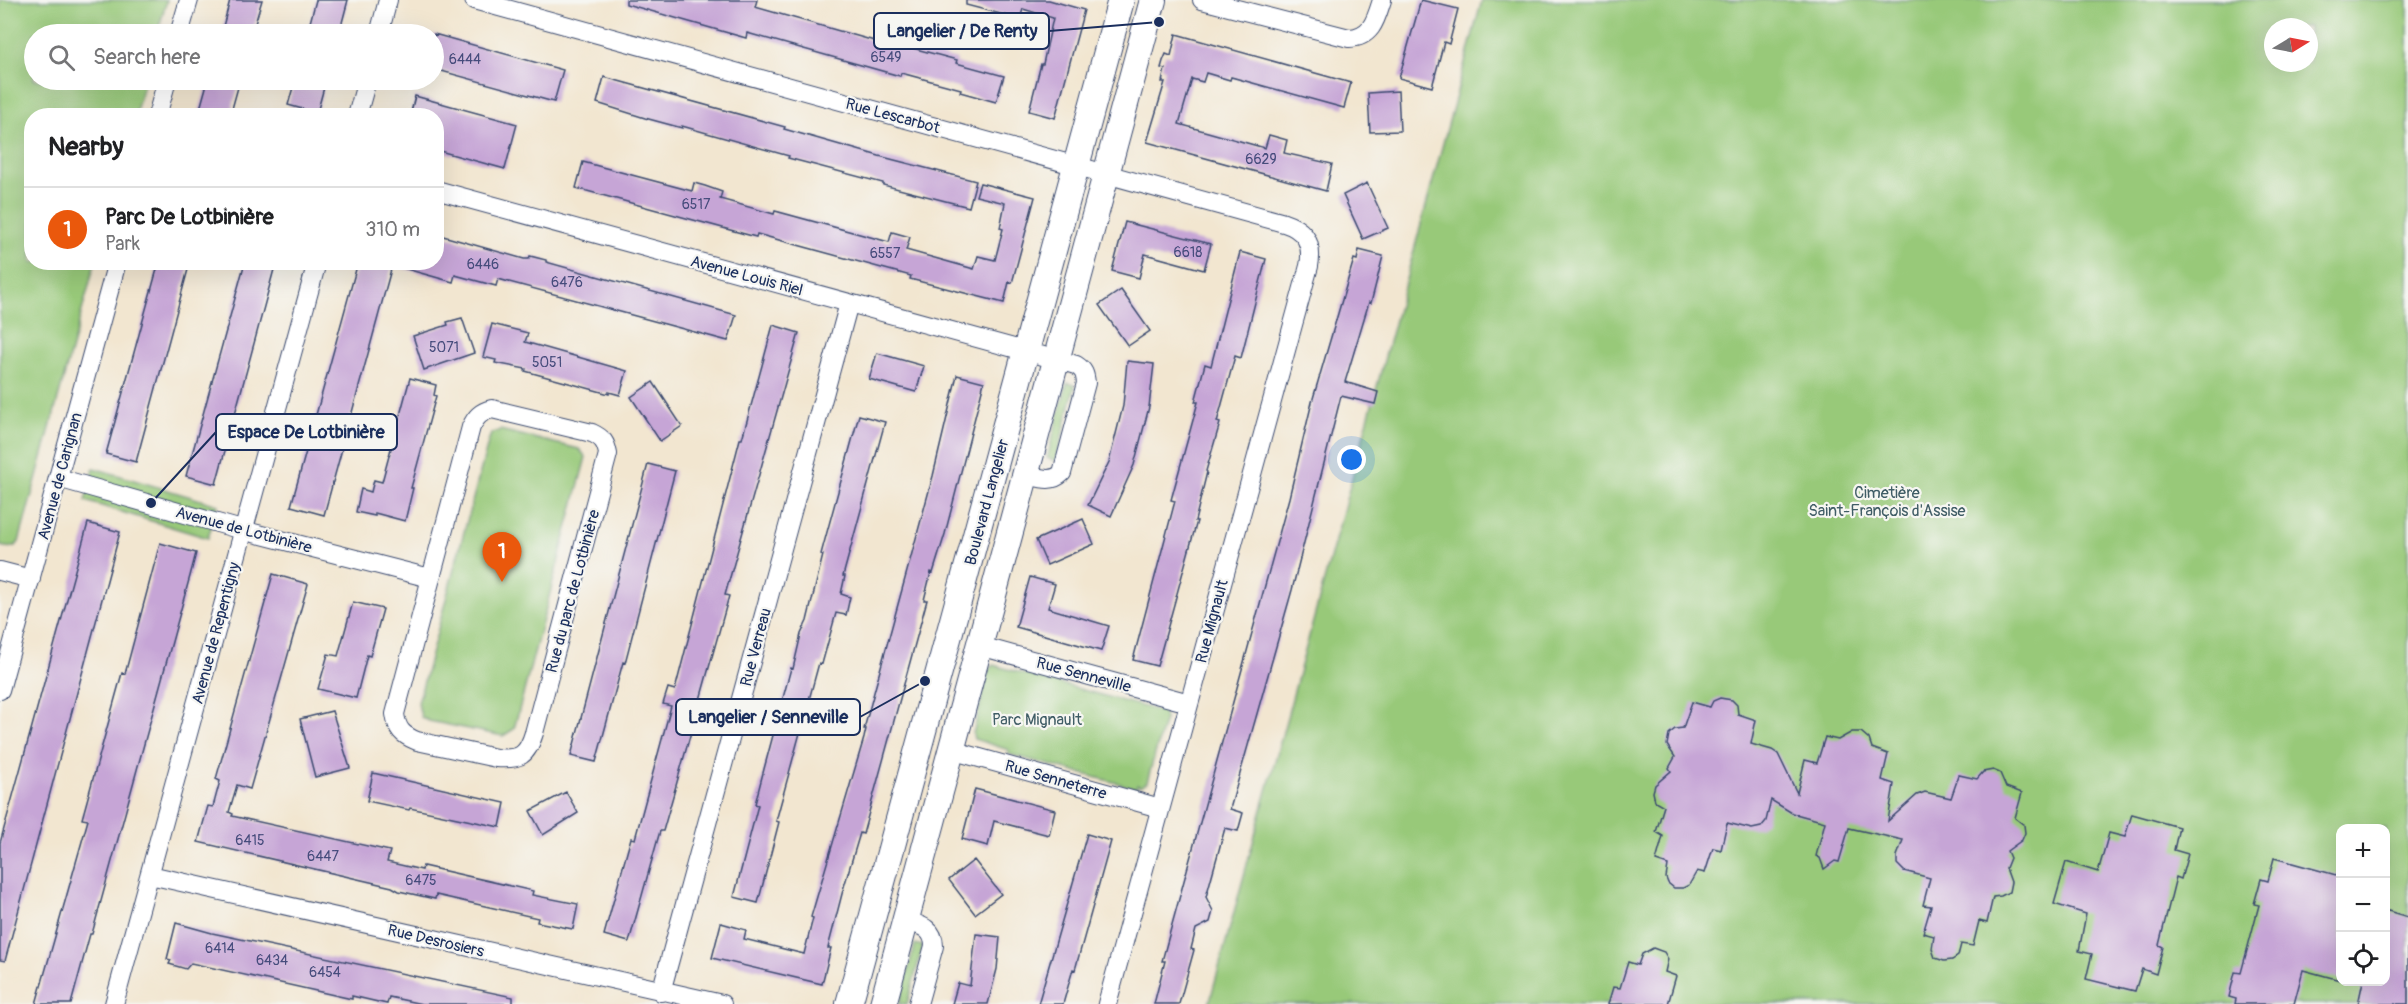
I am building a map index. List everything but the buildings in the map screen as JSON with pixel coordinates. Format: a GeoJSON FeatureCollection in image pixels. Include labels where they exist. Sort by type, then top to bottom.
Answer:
{"type":"FeatureCollection","features":[{"type":"Feature","properties":{"kind":"main road","name":"Boulevard Langelier"},"geometry":{"type":"LineString","coordinates":[[849,1004],[1121,0]]}},
{"type":"Feature","properties":{"kind":"main road","name":"Boulevard Langelier"},"geometry":{"type":"LineString","coordinates":[[883,1004],[1153,0]]}},
{"type":"Feature","properties":{"kind":"street"},"geometry":{"type":"LineString","coordinates":[[182,24],[189,0]]}},
{"type":"Feature","properties":{"kind":"street"},"geometry":{"type":"LineString","coordinates":[[382,24],[388,0]]}},
{"type":"Feature","properties":{"kind":"street","name":"Rue Lescarbot"},"geometry":{"type":"LineString","coordinates":[[474,0],[1107,173],[1295,227],[1307,238]]}},
{"type":"Feature","properties":{"kind":"street"},"geometry":{"type":"LineString","coordinates":[[1202,0],[1339,36],[1358,38],[1365,35],[1374,24],[1382,0]]}},
{"type":"Feature","properties":{"kind":"street"},"geometry":{"type":"LineString","coordinates":[[159,108],[164,90]]}},
{"type":"Feature","properties":{"kind":"street"},"geometry":{"type":"LineString","coordinates":[[359,108],[364,90]]}},
{"type":"Feature","properties":{"kind":"street","name":"Avenue Louis Riel"},"geometry":{"type":"LineString","coordinates":[[444,192],[1057,360],[1082,369],[1085,374],[1084,392],[1062,473],[1051,480],[1027,475]]}},
{"type":"Feature","properties":{"kind":"street","name":"Rue Mignault"},"geometry":{"type":"LineString","coordinates":[[1107,1004],[1309,266],[1310,248],[1307,238]]}},
{"type":"Feature","properties":{"kind":"street","name":"Avenue de Carignan"},"geometry":{"type":"LineString","coordinates":[[0,690],[115,270]]}},
{"type":"Feature","properties":{"kind":"street","name":"Avenue de Repentigny"},"geometry":{"type":"LineString","coordinates":[[114,1004],[314,270]]}},
{"type":"Feature","properties":{"kind":"street","name":"Rue Verreau"},"geometry":{"type":"LineString","coordinates":[[661,992],[849,303]]}},
{"type":"Feature","properties":{"kind":"street","name":"Rue du parc de Lotbinière"},"geometry":{"type":"LineString","coordinates":[[501,410],[592,433],[601,437],[607,444],[606,464],[534,733],[530,746],[521,756],[509,759],[496,758],[417,741],[404,736],[397,726],[397,706],[430,578],[471,427],[476,417],[483,411],[501,410]]}},
{"type":"Feature","properties":{"kind":"street","name":"Avenue de Lotbinière"},"geometry":{"type":"LineString","coordinates":[[58,478],[242,530],[430,578]]}},
{"type":"Feature","properties":{"kind":"street"},"geometry":{"type":"LineString","coordinates":[[0,571],[31,579]]}},
{"type":"Feature","properties":{"kind":"street","name":"Rue Senneville"},"geometry":{"type":"LineString","coordinates":[[980,646],[1189,703]]}},
{"type":"Feature","properties":{"kind":"street","name":"Rue Senneterre"},"geometry":{"type":"LineString","coordinates":[[951,750],[1160,808]]}},
{"type":"Feature","properties":{"kind":"street","name":"Rue Desrosiers"},"geometry":{"type":"LineString","coordinates":[[150,875],[722,1004]]}},
{"type":"Feature","properties":{"kind":"street"},"geometry":{"type":"LineString","coordinates":[[905,920],[926,928],[934,938],[934,946],[918,1004]]}},
{"type":"Feature","properties":{"kind":"green space"},"geometry":{"type":"Polygon","coordinates":[[[0,0],[167,0],[160,24],[24,24],[24,90],[142,90],[137,108],[24,108],[24,270],[93,270],[19,542],[13,547],[0,546],[0,0]]]}},
{"type":"Feature","properties":{"kind":"green space","name":"Cimetière Saint-François d'Assise"},"geometry":{"type":"Polygon","coordinates":[[[1482,0],[2408,0],[2408,1004],[1209,1004],[1482,0]]]}},
{"type":"Feature","properties":{"kind":"green space"},"geometry":{"type":"Polygon","coordinates":[[[1067,383],[1075,385],[1056,461],[1047,458],[1067,383]]]}},
{"type":"Feature","properties":{"kind":"green space"},"geometry":{"type":"Polygon","coordinates":[[[500,430],[579,449],[586,457],[514,729],[503,736],[429,721],[421,717],[418,703],[489,439],[491,434],[500,430]]]}},
{"type":"Feature","properties":{"kind":"green space"},"geometry":{"type":"Polygon","coordinates":[[[94,468],[218,505],[208,538],[85,501],[94,468]]]}},
{"type":"Feature","properties":{"kind":"green space","name":"Parc Mignault"},"geometry":{"type":"Polygon","coordinates":[[[993,665],[1163,712],[1165,719],[1147,782],[1141,786],[1137,785],[1136,788],[1008,754],[1009,750],[974,739],[973,734],[989,669],[993,665]]]}},
{"type":"Feature","properties":{"kind":"green space"},"geometry":{"type":"Polygon","coordinates":[[[915,944],[923,946],[907,1004],[899,1004],[915,944]]]}},
{"type":"Feature","properties":{"kind":"place","name":"Langelier / De Renty"},"geometry":{"type":"Point","coordinates":[1159,22]}},
{"type":"Feature","properties":{"kind":"place","name":"Espace De Lotbinière"},"geometry":{"type":"Point","coordinates":[151,503]}},
{"type":"Feature","properties":{"kind":"place","name":"Parc De Lotbinière"},"geometry":{"type":"Point","coordinates":[502,582]}},
{"type":"Feature","properties":{"kind":"place","name":"Langelier / Senneville"},"geometry":{"type":"Point","coordinates":[925,681]}}]}
